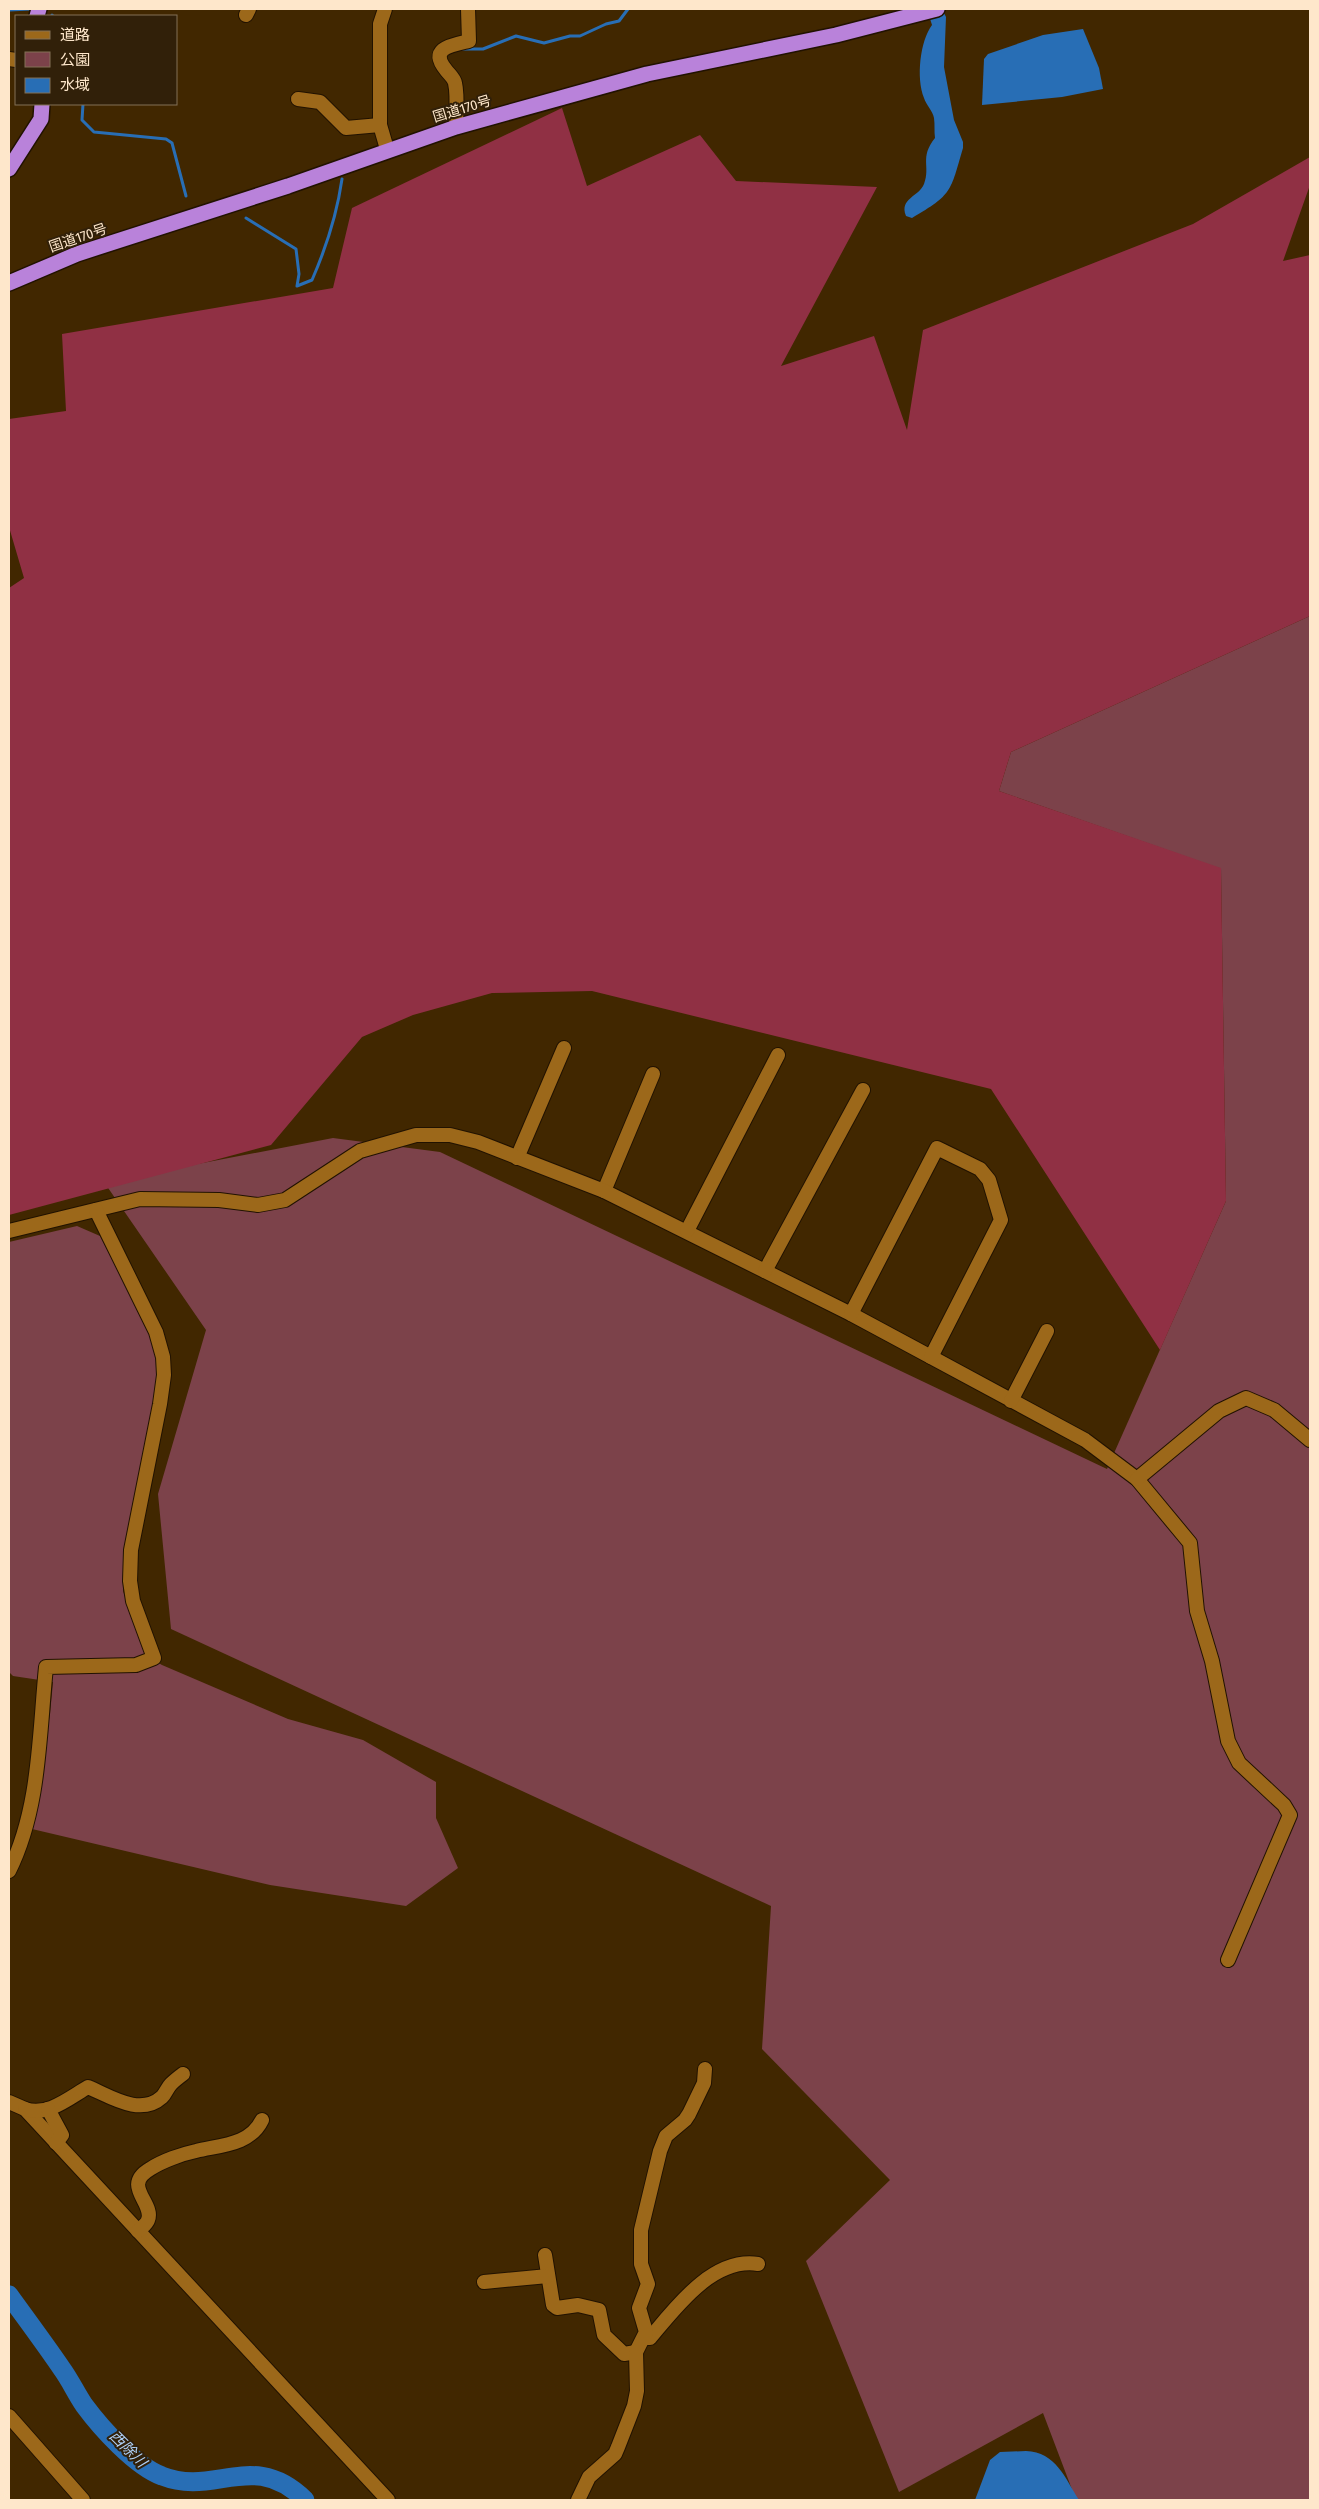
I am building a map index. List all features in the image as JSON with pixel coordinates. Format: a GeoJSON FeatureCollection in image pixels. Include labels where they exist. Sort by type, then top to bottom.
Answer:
{"type":"FeatureCollection","features":[{"type":"Feature","properties":{"kind":"highway","name":"国道170号"},"geometry":{"type":"LineString","coordinates":[[9,283],[78,254],[288,186],[456,127],[647,74],[836,35],[937,9]]}},
{"type":"Feature","properties":{"kind":"highway"},"geometry":{"type":"LineString","coordinates":[[9,169],[41,119],[42,105]]}},
{"type":"Feature","properties":{"kind":"street"},"geometry":{"type":"LineString","coordinates":[[385,9],[380,24],[380,126],[387,150]]}},
{"type":"Feature","properties":{"kind":"street"},"geometry":{"type":"LineString","coordinates":[[456,127],[455,82],[440,62],[439,56],[441,51],[450,45],[469,41],[468,9]]}},
{"type":"Feature","properties":{"kind":"street"},"geometry":{"type":"LineString","coordinates":[[298,98],[320,102],[346,128],[380,126]]}},
{"type":"Feature","properties":{"kind":"street"},"geometry":{"type":"LineString","coordinates":[[517,1158],[564,1048]]}},
{"type":"Feature","properties":{"kind":"street"},"geometry":{"type":"LineString","coordinates":[[687,1231],[778,1055]]}},
{"type":"Feature","properties":{"kind":"street"},"geometry":{"type":"LineString","coordinates":[[604,1191],[653,1074]]}},
{"type":"Feature","properties":{"kind":"street"},"geometry":{"type":"LineString","coordinates":[[765,1271],[863,1090]]}},
{"type":"Feature","properties":{"kind":"street"},"geometry":{"type":"LineString","coordinates":[[9,1231],[140,1199],[219,1200],[258,1205],[286,1200],[360,1151],[416,1135],[450,1135],[478,1142],[604,1191],[851,1314],[1084,1440],[1137,1479],[1190,1543],[1197,1611],[1212,1661],[1228,1741],[1239,1763],[1284,1805],[1290,1815],[1228,1960]]}},
{"type":"Feature","properties":{"kind":"street"},"geometry":{"type":"LineString","coordinates":[[851,1314],[937,1148],[980,1169],[989,1180],[1001,1220],[931,1357]]}},
{"type":"Feature","properties":{"kind":"street"},"geometry":{"type":"LineString","coordinates":[[9,1870],[26,1828],[31,1800],[46,1667],[136,1665],[154,1658],[133,1601],[130,1581],[131,1550],[160,1404],[164,1375],[163,1357],[156,1332],[96,1210]]}},
{"type":"Feature","properties":{"kind":"street"},"geometry":{"type":"LineString","coordinates":[[1011,1401],[1047,1331]]}},
{"type":"Feature","properties":{"kind":"street"},"geometry":{"type":"LineString","coordinates":[[1137,1479],[1219,1411],[1246,1398],[1274,1410],[1310,1440]]}},
{"type":"Feature","properties":{"kind":"street"},"geometry":{"type":"LineString","coordinates":[[578,2500],[588,2477],[615,2454],[634,2406],[637,2391],[636,2352],[646,2332],[639,2308],[648,2284],[642,2264],[641,2230],[660,2150],[666,2136],[685,2120],[689,2114],[704,2083],[705,2069]]}},
{"type":"Feature","properties":{"kind":"street"},"geometry":{"type":"LineString","coordinates":[[9,2102],[24,2110],[34,2112],[48,2110],[88,2088],[115,2100],[142,2105],[154,2102],[163,2096],[170,2084],[184,2074]]}},
{"type":"Feature","properties":{"kind":"street"},"geometry":{"type":"LineString","coordinates":[[24,2110],[388,2500]]}},
{"type":"Feature","properties":{"kind":"street"},"geometry":{"type":"LineString","coordinates":[[48,2110],[62,2135],[56,2144]]}},
{"type":"Feature","properties":{"kind":"street"},"geometry":{"type":"LineString","coordinates":[[138,2231],[148,2220],[149,2214],[138,2190],[142,2176],[150,2169],[195,2151],[229,2144],[250,2136],[257,2131],[262,2120]]}},
{"type":"Feature","properties":{"kind":"street"},"geometry":{"type":"LineString","coordinates":[[545,2255],[553,2305],[557,2308],[578,2305],[599,2310],[604,2335],[624,2354],[636,2352]]}},
{"type":"Feature","properties":{"kind":"street"},"geometry":{"type":"LineString","coordinates":[[644,2338],[650,2338],[688,2294],[709,2279],[732,2265],[744,2262],[758,2264]]}},
{"type":"Feature","properties":{"kind":"street"},"geometry":{"type":"LineString","coordinates":[[484,2282],[548,2276]]}},
{"type":"Feature","properties":{"kind":"street"},"geometry":{"type":"LineString","coordinates":[[9,2416],[83,2500]]}},
{"type":"Feature","properties":{"kind":"green space"},"geometry":{"type":"Polygon","coordinates":[[[1310,616],[1310,2500],[1076,2500],[1043,2413],[899,2492],[806,2261],[890,2180],[762,2049],[771,1906],[171,1629],[158,1494],[206,1330],[104,1182],[333,1138],[440,1152],[1107,1469],[1226,1201],[1221,869],[999,791],[1011,752],[1310,616]]]}},
{"type":"Feature","properties":{"kind":"green space"},"geometry":{"type":"Polygon","coordinates":[[[77,1226],[100,1236],[154,1341],[160,1380],[124,1558],[123,1591],[145,1655],[162,1665],[288,1719],[363,1740],[436,1782],[436,1818],[458,1868],[406,1906],[270,1885],[32,1829],[50,1714],[53,1682],[13,1676],[9,1672],[9,1242],[77,1226]]]}},
{"type":"Feature","properties":{"kind":"shaded area"},"geometry":{"type":"Polygon","coordinates":[[[562,108],[587,186],[700,135],[736,181],[877,187],[781,366],[874,336],[907,430],[923,330],[1193,224],[1310,157],[1310,185],[1283,261],[1310,255],[1310,616],[1011,752],[999,791],[1221,868],[1226,1201],[1160,1350],[991,1089],[592,991],[492,993],[413,1015],[362,1037],[271,1145],[9,1215],[9,588],[24,578],[9,527],[9,419],[66,411],[62,334],[333,288],[352,208],[562,108]]]}},
{"type":"Feature","properties":{"kind":"water"},"geometry":{"type":"Polygon","coordinates":[[[927,9],[942,9],[946,17],[944,67],[954,120],[963,142],[963,148],[952,183],[943,197],[912,218],[906,216],[905,205],[924,184],[926,178],[926,157],[930,145],[935,138],[933,115],[925,101],[920,80],[922,50],[932,25],[927,9]]]}},
{"type":"Feature","properties":{"kind":"water"},"geometry":{"type":"Polygon","coordinates":[[[1083,29],[1099,68],[1103,89],[1062,97],[982,105],[984,59],[988,54],[1043,35],[1083,29]]]}},
{"type":"Feature","properties":{"kind":"water"},"geometry":{"type":"Polygon","coordinates":[[[1000,2452],[1036,2452],[1052,2461],[1064,2475],[1079,2500],[975,2500],[990,2460],[1000,2452]]]}},
{"type":"Feature","properties":{"kind":"waterway"},"geometry":{"type":"LineString","coordinates":[[9,10],[30,9]]}},
{"type":"Feature","properties":{"kind":"waterway"},"geometry":{"type":"LineString","coordinates":[[461,49],[483,49],[516,36],[544,43],[570,36],[580,36],[606,24],[619,21],[628,9]]}},
{"type":"Feature","properties":{"kind":"waterway"},"geometry":{"type":"LineString","coordinates":[[83,105],[82,120],[94,132],[166,139],[172,143],[186,196]]}},
{"type":"Feature","properties":{"kind":"waterway"},"geometry":{"type":"LineString","coordinates":[[246,218],[296,249],[299,274],[297,286],[312,280],[330,231],[342,179]]}},
{"type":"Feature","properties":{"kind":"waterway","name":"西除川"},"geometry":{"type":"LineString","coordinates":[[9,2295],[43,2341],[91,2414],[109,2435],[141,2464],[162,2476],[181,2481],[251,2476],[268,2478],[286,2485],[305,2500]]}}]}
